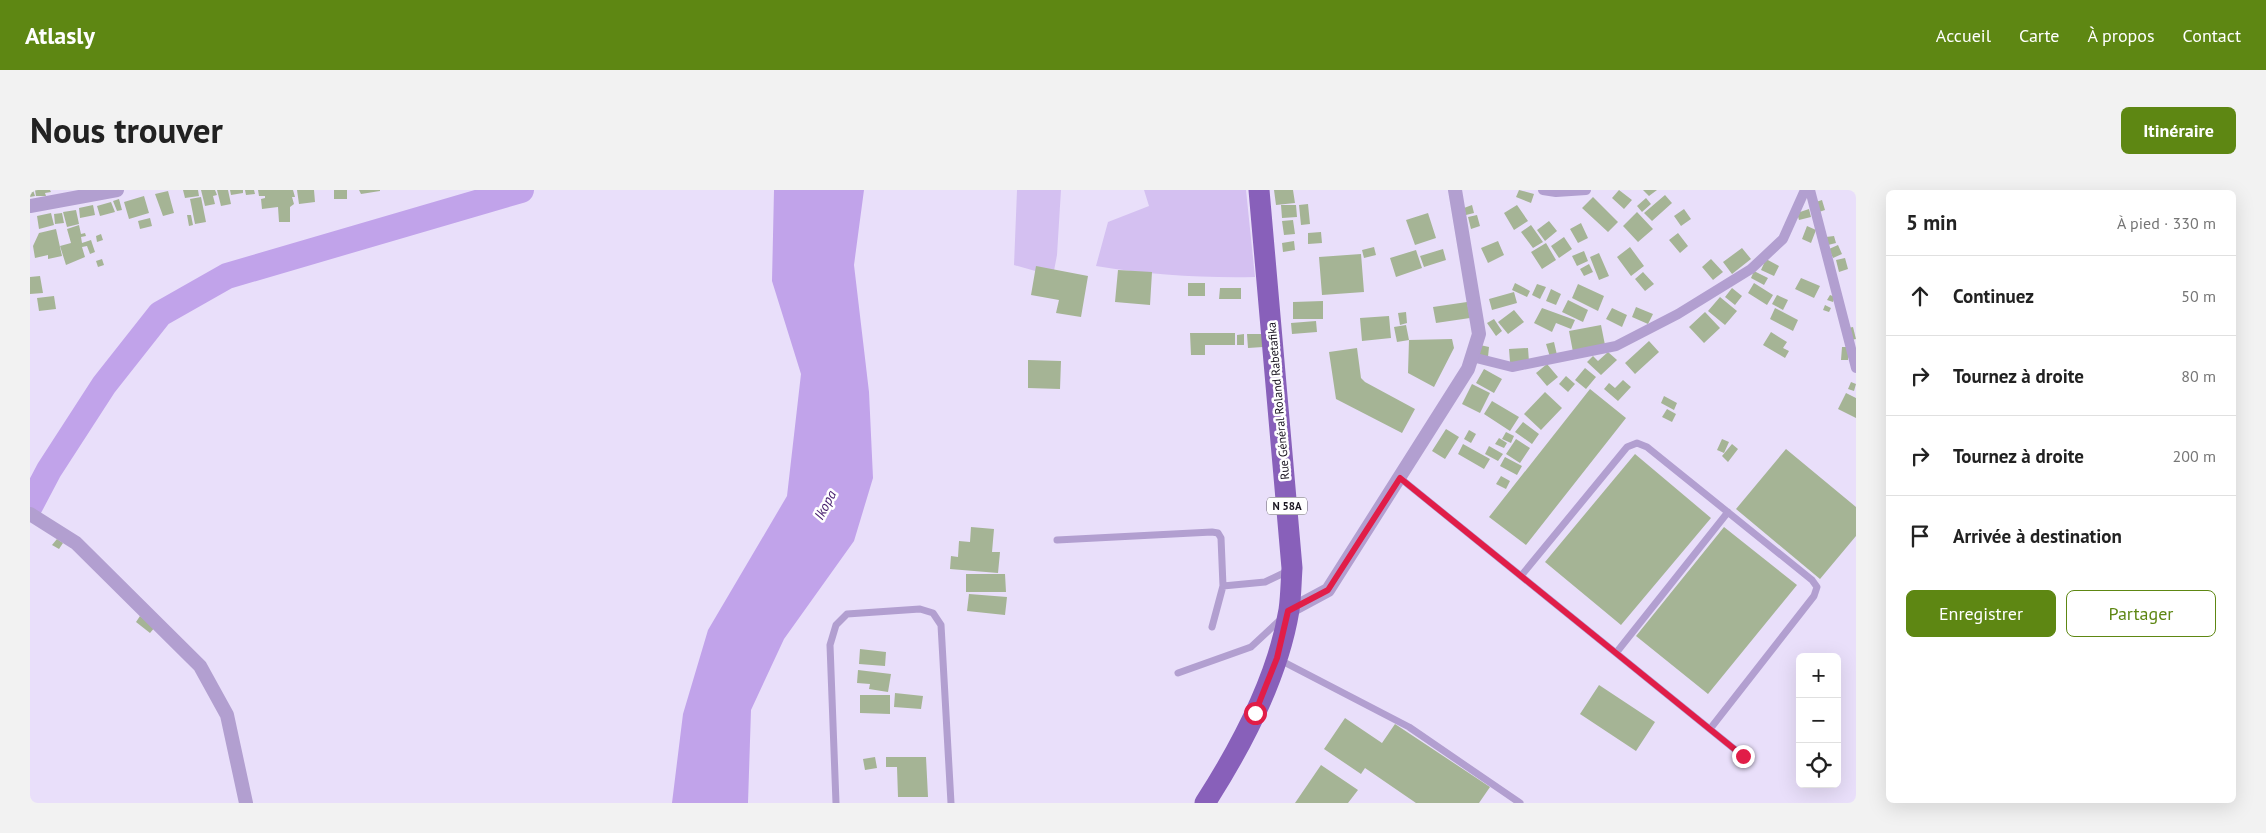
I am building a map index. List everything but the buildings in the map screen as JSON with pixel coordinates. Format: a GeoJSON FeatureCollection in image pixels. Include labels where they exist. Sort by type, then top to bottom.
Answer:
{"type":"FeatureCollection","features":[{"type":"Feature","properties":{"kind":"main road","name":"Rue Général Roland Rabetafika"},"geometry":{"type":"LineString","coordinates":[[1210,801],[1255,713],[1277,658],[1288,611],[1292,568],[1259,190]]}},
{"type":"Feature","properties":{"kind":"street"},"geometry":{"type":"LineString","coordinates":[[30,206],[116,190]]}},
{"type":"Feature","properties":{"kind":"street"},"geometry":{"type":"LineString","coordinates":[[1288,611],[1328,590],[1468,369],[1479,334],[1455,190]]}},
{"type":"Feature","properties":{"kind":"street"},"geometry":{"type":"LineString","coordinates":[[1543,190],[1556,192],[1586,190]]}},
{"type":"Feature","properties":{"kind":"street"},"geometry":{"type":"LineString","coordinates":[[1472,357],[1512,367],[1616,346],[1678,314],[1751,269],[1783,238],[1806,190]]}},
{"type":"Feature","properties":{"kind":"street"},"geometry":{"type":"LineString","coordinates":[[1810,190],[1856,368]]}},
{"type":"Feature","properties":{"kind":"street"},"geometry":{"type":"LineString","coordinates":[[30,514],[76,543],[200,666],[227,715],[246,803]]}},
{"type":"Feature","properties":{"kind":"lane"},"geometry":{"type":"LineString","coordinates":[[1521,576],[1627,447],[1637,443],[1647,447],[1728,512],[1812,580],[1817,588],[1814,596],[1710,729]]}},
{"type":"Feature","properties":{"kind":"lane"},"geometry":{"type":"LineString","coordinates":[[1400,478],[1743,756]]}},
{"type":"Feature","properties":{"kind":"lane"},"geometry":{"type":"LineString","coordinates":[[1616,653],[1728,512]]}},
{"type":"Feature","properties":{"kind":"lane"},"geometry":{"type":"LineString","coordinates":[[1057,540],[1218,533],[1221,538],[1223,586],[1212,627]]}},
{"type":"Feature","properties":{"kind":"lane"},"geometry":{"type":"LineString","coordinates":[[1223,586],[1265,582],[1292,568]]}},
{"type":"Feature","properties":{"kind":"lane"},"geometry":{"type":"LineString","coordinates":[[836,803],[830,645],[836,625],[847,614],[920,610],[933,613],[941,625],[952,803]]}},
{"type":"Feature","properties":{"kind":"lane"},"geometry":{"type":"LineString","coordinates":[[1178,673],[1235,654],[1252,646],[1266,636],[1288,611]]}},
{"type":"Feature","properties":{"kind":"lane"},"geometry":{"type":"LineString","coordinates":[[1277,658],[1409,727],[1520,803]]}},
{"type":"Feature","properties":{"kind":"shaded area"},"geometry":{"type":"Polygon","coordinates":[[[1017,190],[1061,190],[1057,255],[1053,276],[1014,265],[1017,190]]]}},
{"type":"Feature","properties":{"kind":"shaded area"},"geometry":{"type":"Polygon","coordinates":[[[1144,190],[1246,190],[1255,277],[1176,275],[1096,266],[1108,222],[1149,206],[1144,190]]]}},
{"type":"Feature","properties":{"kind":"water","name":"Ikopa"},"geometry":{"type":"Polygon","coordinates":[[[774,190],[864,190],[854,265],[869,392],[873,478],[854,541],[784,639],[751,710],[748,803],[672,803],[683,714],[708,630],[787,496],[801,374],[772,281],[774,190]]]}},
{"type":"Feature","properties":{"kind":"waterway"},"geometry":{"type":"LineString","coordinates":[[30,506],[49,470],[104,385],[160,314],[227,276],[521,190]]}},
{"type":"Feature","properties":{"kind":"route"},"geometry":{"type":"LineString","coordinates":[[1255,713],[1277,658],[1288,611],[1328,590],[1400,478],[1743,756]]}}]}
